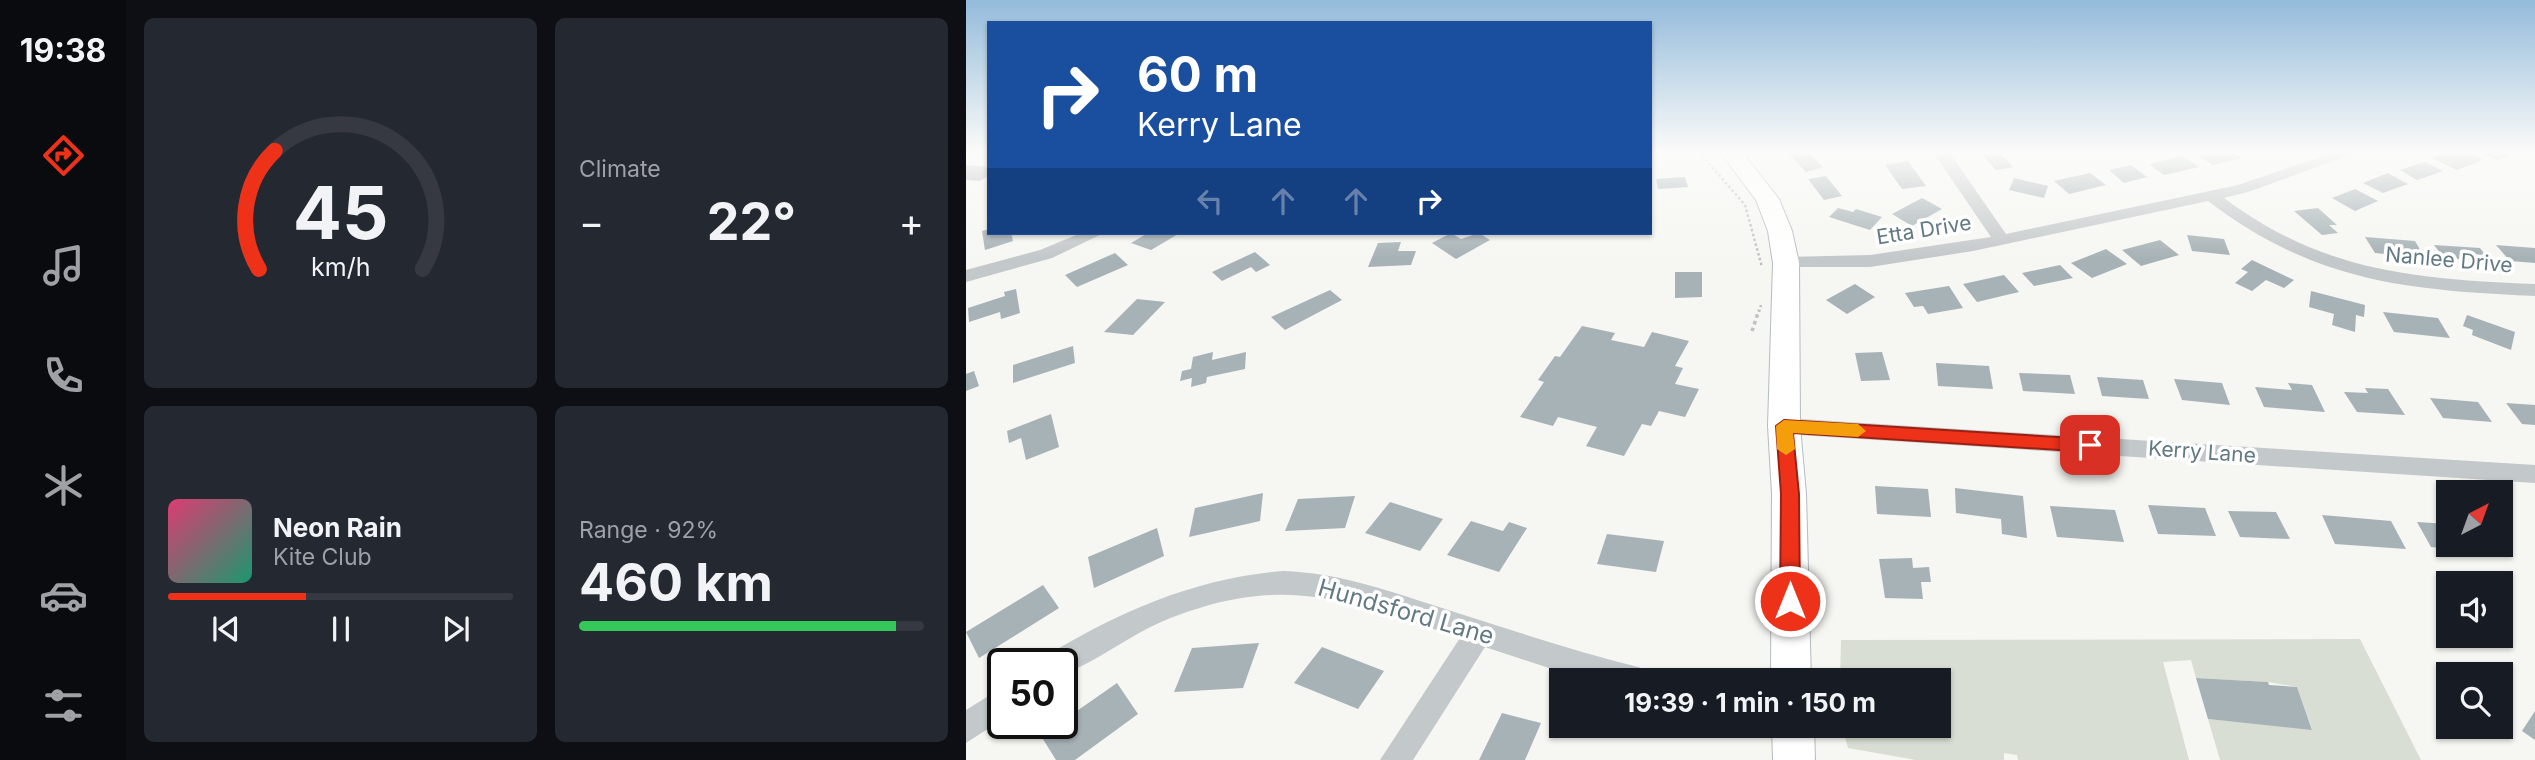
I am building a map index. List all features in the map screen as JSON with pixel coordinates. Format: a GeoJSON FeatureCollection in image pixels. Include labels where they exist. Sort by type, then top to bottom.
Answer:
{"type":"FeatureCollection","features":[{"type":"Feature","properties":{"kind":"main road"},"geometry":{"type":"LineString","coordinates":[[1759,187],[1767,199],[1780,231],[1775,267],[1790,494],[1791,668]]}},
{"type":"Feature","properties":{"kind":"main road"},"geometry":{"type":"LineString","coordinates":[[1793,738],[1794,760]]}},
{"type":"Feature","properties":{"kind":"street"},"geometry":{"type":"LineString","coordinates":[[1966,187],[2002,240]]}},
{"type":"Feature","properties":{"kind":"street","name":"Etta Drive"},"geometry":{"type":"LineString","coordinates":[[1775,267],[1910,257],[2246,187]]}},
{"type":"Feature","properties":{"kind":"street","name":"Nanlee Drive"},"geometry":{"type":"LineString","coordinates":[[2211,196],[2268,236],[2342,267],[2413,283],[2531,294]]}},
{"type":"Feature","properties":{"kind":"street"},"geometry":{"type":"LineString","coordinates":[[966,276],[1046,254],[1090,235]]}},
{"type":"Feature","properties":{"kind":"street","name":"Kerry Lane"},"geometry":{"type":"LineString","coordinates":[[1784,426],[2535,474]]}},
{"type":"Feature","properties":{"kind":"street","name":"Hundsford Lane"},"geometry":{"type":"LineString","coordinates":[[1078,652],[1132,622],[1177,603],[1216,592],[1271,583],[1319,584],[1347,590],[1596,668]]}},
{"type":"Feature","properties":{"kind":"street"},"geometry":{"type":"LineString","coordinates":[[1395,760],[1429,713],[1479,632]]}},
{"type":"Feature","properties":{"kind":"street"},"geometry":{"type":"LineString","coordinates":[[966,728],[987,713]]}},
{"type":"Feature","properties":{"kind":"path"},"geometry":{"type":"LineString","coordinates":[[1730,187],[1745,205],[1755,249],[1775,267]]}},
{"type":"Feature","properties":{"kind":"path"},"geometry":{"type":"LineString","coordinates":[[1752,331],[1763,297]]}},
{"type":"Feature","properties":{"kind":"shaded area"},"geometry":{"type":"Polygon","coordinates":[[[2360,639],[2421,760],[2220,760],[2208,719],[2312,729],[2297,687],[2268,682],[2196,678],[2191,660],[2163,662],[2189,760],[2018,760],[2017,755],[2004,753],[2004,760],[1916,760],[1848,748],[1845,738],[1951,738],[1951,668],[1840,668],[1841,640],[2360,639]]]}},
{"type":"Feature","properties":{"kind":"building"},"geometry":{"type":"Polygon","coordinates":[[[1814,187],[1835,187],[1842,196],[1824,200],[1814,187]]]}},
{"type":"Feature","properties":{"kind":"building"},"geometry":{"type":"Polygon","coordinates":[[[2010,187],[2048,187],[2044,198],[2009,190],[2010,187]]]}},
{"type":"Feature","properties":{"kind":"building"},"geometry":{"type":"Polygon","coordinates":[[[2061,187],[2096,187],[2069,194],[2061,187]]]}},
{"type":"Feature","properties":{"kind":"building"},"geometry":{"type":"Polygon","coordinates":[[[2372,187],[2398,187],[2383,193],[2372,187]]]}},
{"type":"Feature","properties":{"kind":"building"},"geometry":{"type":"Polygon","coordinates":[[[2355,189],[2378,201],[2355,211],[2332,198],[2355,189]]]}},
{"type":"Feature","properties":{"kind":"building"},"geometry":{"type":"Polygon","coordinates":[[[1922,198],[1942,209],[1912,226],[1892,214],[1922,198]]]}},
{"type":"Feature","properties":{"kind":"building"},"geometry":{"type":"Polygon","coordinates":[[[1838,208],[1853,212],[1856,209],[1882,217],[1870,230],[1829,217],[1838,208]]]}},
{"type":"Feature","properties":{"kind":"building"},"geometry":{"type":"Polygon","coordinates":[[[2318,208],[2337,225],[2329,225],[2338,233],[2322,235],[2294,211],[2318,208]]]}},
{"type":"Feature","properties":{"kind":"building"},"geometry":{"type":"Polygon","coordinates":[[[987,230],[987,235],[1012,235],[1013,241],[985,250],[982,231],[987,230]]]}},
{"type":"Feature","properties":{"kind":"building"},"geometry":{"type":"Polygon","coordinates":[[[1145,235],[1177,235],[1151,250],[1131,243],[1145,235]]]}},
{"type":"Feature","properties":{"kind":"building"},"geometry":{"type":"Polygon","coordinates":[[[1447,235],[1461,239],[1482,235],[1490,240],[1456,259],[1432,243],[1447,235]]]}},
{"type":"Feature","properties":{"kind":"building"},"geometry":{"type":"Polygon","coordinates":[[[2187,235],[2224,239],[2230,255],[2192,251],[2187,235]]]}},
{"type":"Feature","properties":{"kind":"building"},"geometry":{"type":"Polygon","coordinates":[[[2365,237],[2415,241],[2425,258],[2375,253],[2365,237]]]}},
{"type":"Feature","properties":{"kind":"building"},"geometry":{"type":"Polygon","coordinates":[[[2160,240],[2179,255],[2141,266],[2122,250],[2160,240]]]}},
{"type":"Feature","properties":{"kind":"building"},"geometry":{"type":"Polygon","coordinates":[[[1401,242],[1398,251],[1416,251],[1411,265],[1368,267],[1378,243],[1401,242]]]}},
{"type":"Feature","properties":{"kind":"building"},"geometry":{"type":"Polygon","coordinates":[[[2434,245],[2480,248],[2490,261],[2444,258],[2434,245]]]}},
{"type":"Feature","properties":{"kind":"building"},"geometry":{"type":"Polygon","coordinates":[[[2496,245],[2535,248],[2535,263],[2510,261],[2496,245]]]}},
{"type":"Feature","properties":{"kind":"building"},"geometry":{"type":"Polygon","coordinates":[[[2106,249],[2127,264],[2092,278],[2071,263],[2106,249]]]}},
{"type":"Feature","properties":{"kind":"building"},"geometry":{"type":"Polygon","coordinates":[[[1255,252],[1270,265],[1256,272],[1251,267],[1222,281],[1212,272],[1255,252]]]}},
{"type":"Feature","properties":{"kind":"building"},"geometry":{"type":"Polygon","coordinates":[[[1115,253],[1128,265],[1077,287],[1065,275],[1115,253]]]}},
{"type":"Feature","properties":{"kind":"building"},"geometry":{"type":"Polygon","coordinates":[[[2252,260],[2294,280],[2284,288],[2266,280],[2252,291],[2235,283],[2248,272],[2241,269],[2252,260]]]}},
{"type":"Feature","properties":{"kind":"building"},"geometry":{"type":"Polygon","coordinates":[[[2060,265],[2073,278],[2034,286],[2022,273],[2060,265]]]}},
{"type":"Feature","properties":{"kind":"building"},"geometry":{"type":"Polygon","coordinates":[[[1675,272],[1702,272],[1702,297],[1675,298],[1675,272]]]}},
{"type":"Feature","properties":{"kind":"building"},"geometry":{"type":"Polygon","coordinates":[[[2004,275],[2019,292],[1977,302],[1963,284],[2004,275]]]}},
{"type":"Feature","properties":{"kind":"building"},"geometry":{"type":"Polygon","coordinates":[[[1855,284],[1875,297],[1847,314],[1826,300],[1855,284]]]}},
{"type":"Feature","properties":{"kind":"building"},"geometry":{"type":"Polygon","coordinates":[[[1949,286],[1963,308],[1928,314],[1923,306],[1914,307],[1905,293],[1949,286]]]}},
{"type":"Feature","properties":{"kind":"building"},"geometry":{"type":"Polygon","coordinates":[[[1016,289],[1020,313],[1001,319],[1000,312],[969,322],[968,308],[1005,296],[1004,292],[1016,289]]]}},
{"type":"Feature","properties":{"kind":"building"},"geometry":{"type":"Polygon","coordinates":[[[1330,290],[1342,300],[1285,330],[1271,317],[1330,290]]]}},
{"type":"Feature","properties":{"kind":"building"},"geometry":{"type":"Polygon","coordinates":[[[2311,291],[2365,305],[2364,317],[2356,315],[2355,332],[2332,325],[2334,314],[2309,307],[2311,291]]]}},
{"type":"Feature","properties":{"kind":"building"},"geometry":{"type":"Polygon","coordinates":[[[1137,299],[1165,302],[1133,335],[1104,332],[1137,299]]]}},
{"type":"Feature","properties":{"kind":"building"},"geometry":{"type":"Polygon","coordinates":[[[2383,312],[2438,318],[2450,338],[2394,332],[2383,312]]]}},
{"type":"Feature","properties":{"kind":"building"},"geometry":{"type":"Polygon","coordinates":[[[2467,315],[2515,332],[2511,350],[2472,335],[2473,330],[2463,326],[2467,315]]]}},
{"type":"Feature","properties":{"kind":"building"},"geometry":{"type":"Polygon","coordinates":[[[1582,326],[1615,333],[1611,340],[1644,347],[1652,332],[1689,341],[1675,366],[1683,368],[1675,384],[1699,389],[1685,417],[1659,411],[1651,426],[1642,424],[1624,456],[1586,446],[1597,427],[1558,417],[1553,426],[1520,417],[1544,382],[1538,380],[1555,356],[1560,357],[1582,326]]]}},
{"type":"Feature","properties":{"kind":"building"},"geometry":{"type":"Polygon","coordinates":[[[1073,346],[1075,363],[1013,383],[1013,365],[1073,346]]]}},
{"type":"Feature","properties":{"kind":"building"},"geometry":{"type":"Polygon","coordinates":[[[1213,352],[1212,360],[1246,352],[1245,369],[1207,377],[1206,383],[1191,387],[1192,378],[1180,381],[1182,371],[1191,369],[1193,357],[1213,352]]]}},
{"type":"Feature","properties":{"kind":"building"},"geometry":{"type":"Polygon","coordinates":[[[1882,352],[1890,380],[1861,381],[1855,353],[1882,352]]]}},
{"type":"Feature","properties":{"kind":"building"},"geometry":{"type":"Polygon","coordinates":[[[1936,363],[1989,366],[1993,389],[1938,386],[1936,363]]]}},
{"type":"Feature","properties":{"kind":"building"},"geometry":{"type":"Polygon","coordinates":[[[974,371],[979,386],[966,391],[966,374],[974,371]]]}},
{"type":"Feature","properties":{"kind":"building"},"geometry":{"type":"Polygon","coordinates":[[[2019,373],[2070,375],[2075,394],[2023,391],[2019,373]]]}},
{"type":"Feature","properties":{"kind":"building"},"geometry":{"type":"Polygon","coordinates":[[[2097,377],[2143,380],[2149,399],[2102,396],[2097,377]]]}},
{"type":"Feature","properties":{"kind":"building"},"geometry":{"type":"Polygon","coordinates":[[[2174,379],[2222,383],[2230,405],[2182,400],[2174,379]]]}},
{"type":"Feature","properties":{"kind":"building"},"geometry":{"type":"Polygon","coordinates":[[[2288,383],[2312,385],[2325,412],[2264,407],[2255,387],[2292,390],[2288,383]]]}},
{"type":"Feature","properties":{"kind":"building"},"geometry":{"type":"Polygon","coordinates":[[[2365,388],[2388,389],[2405,415],[2357,412],[2344,392],[2368,393],[2365,388]]]}},
{"type":"Feature","properties":{"kind":"building"},"geometry":{"type":"Polygon","coordinates":[[[2430,398],[2478,402],[2492,422],[2443,418],[2430,398]]]}},
{"type":"Feature","properties":{"kind":"building"},"geometry":{"type":"Polygon","coordinates":[[[2506,403],[2535,405],[2535,425],[2522,424],[2506,403]]]}},
{"type":"Feature","properties":{"kind":"building"},"geometry":{"type":"Polygon","coordinates":[[[1051,414],[1059,447],[1026,460],[1021,438],[1009,443],[1007,431],[1051,414]]]}},
{"type":"Feature","properties":{"kind":"building"},"geometry":{"type":"Polygon","coordinates":[[[1875,486],[1928,489],[1931,517],[1877,514],[1875,486]]]}},
{"type":"Feature","properties":{"kind":"building"},"geometry":{"type":"Polygon","coordinates":[[[1955,488],[2023,496],[2027,538],[2002,534],[2001,519],[1956,513],[1955,488]]]}},
{"type":"Feature","properties":{"kind":"building"},"geometry":{"type":"Polygon","coordinates":[[[1263,493],[1260,521],[1189,537],[1195,508],[1263,493]]]}},
{"type":"Feature","properties":{"kind":"building"},"geometry":{"type":"Polygon","coordinates":[[[1355,496],[1345,528],[1285,531],[1298,499],[1355,496]]]}},
{"type":"Feature","properties":{"kind":"building"},"geometry":{"type":"Polygon","coordinates":[[[1390,502],[1443,519],[1420,551],[1365,533],[1390,502]]]}},
{"type":"Feature","properties":{"kind":"building"},"geometry":{"type":"Polygon","coordinates":[[[2148,505],[2205,508],[2216,536],[2158,534],[2148,505]]]}},
{"type":"Feature","properties":{"kind":"building"},"geometry":{"type":"Polygon","coordinates":[[[2050,506],[2115,510],[2124,542],[2057,537],[2050,506]]]}},
{"type":"Feature","properties":{"kind":"building"},"geometry":{"type":"Polygon","coordinates":[[[2228,511],[2276,512],[2290,539],[2240,537],[2228,511]]]}},
{"type":"Feature","properties":{"kind":"building"},"geometry":{"type":"Polygon","coordinates":[[[2322,515],[2391,521],[2406,549],[2335,544],[2322,515]]]}},
{"type":"Feature","properties":{"kind":"building"},"geometry":{"type":"Polygon","coordinates":[[[1471,521],[1503,531],[1509,522],[1527,528],[1499,572],[1447,555],[1471,521]]]}},
{"type":"Feature","properties":{"kind":"building"},"geometry":{"type":"Polygon","coordinates":[[[2417,522],[2436,523],[2436,548],[2431,547],[2417,522]]]}},
{"type":"Feature","properties":{"kind":"building"},"geometry":{"type":"Polygon","coordinates":[[[1157,528],[1164,556],[1094,588],[1088,557],[1157,528]]]}},
{"type":"Feature","properties":{"kind":"building"},"geometry":{"type":"Polygon","coordinates":[[[1607,534],[1664,541],[1656,572],[1597,564],[1607,534]]]}},
{"type":"Feature","properties":{"kind":"building"},"geometry":{"type":"Polygon","coordinates":[[[1912,558],[1913,568],[1929,567],[1931,582],[1921,582],[1923,599],[1885,598],[1879,559],[1912,558]]]}},
{"type":"Feature","properties":{"kind":"building"},"geometry":{"type":"Polygon","coordinates":[[[1043,585],[1059,608],[995,648],[987,648],[987,653],[979,658],[966,632],[1043,585]]]}},
{"type":"Feature","properties":{"kind":"building"},"geometry":{"type":"Polygon","coordinates":[[[1259,643],[1243,688],[1174,692],[1192,648],[1259,643]]]}},
{"type":"Feature","properties":{"kind":"building"},"geometry":{"type":"Polygon","coordinates":[[[1322,647],[1384,671],[1358,709],[1294,683],[1322,647]]]}},
{"type":"Feature","properties":{"kind":"building"},"geometry":{"type":"Polygon","coordinates":[[[2196,678],[2268,682],[2269,685],[2297,687],[2312,730],[2208,719],[2196,678]]]}},
{"type":"Feature","properties":{"kind":"building"},"geometry":{"type":"Polygon","coordinates":[[[1117,683],[1138,714],[1075,760],[1056,760],[1043,739],[1078,739],[1078,710],[1117,683]]]}},
{"type":"Feature","properties":{"kind":"building"},"geometry":{"type":"Polygon","coordinates":[[[2535,711],[2535,740],[2522,731],[2535,711]]]}},
{"type":"Feature","properties":{"kind":"building"},"geometry":{"type":"Polygon","coordinates":[[[1502,713],[1541,723],[1525,760],[1479,760],[1502,713]]]}},
{"type":"Feature","properties":{"kind":"slow traffic"},"geometry":{"type":"LineString","coordinates":[[1786,449],[1784,426],[1858,431]]}},
{"type":"Feature","properties":{"kind":"route"},"geometry":{"type":"LineString","coordinates":[[1790,601],[1790,494],[1784,426],[2090,445]]}}]}
